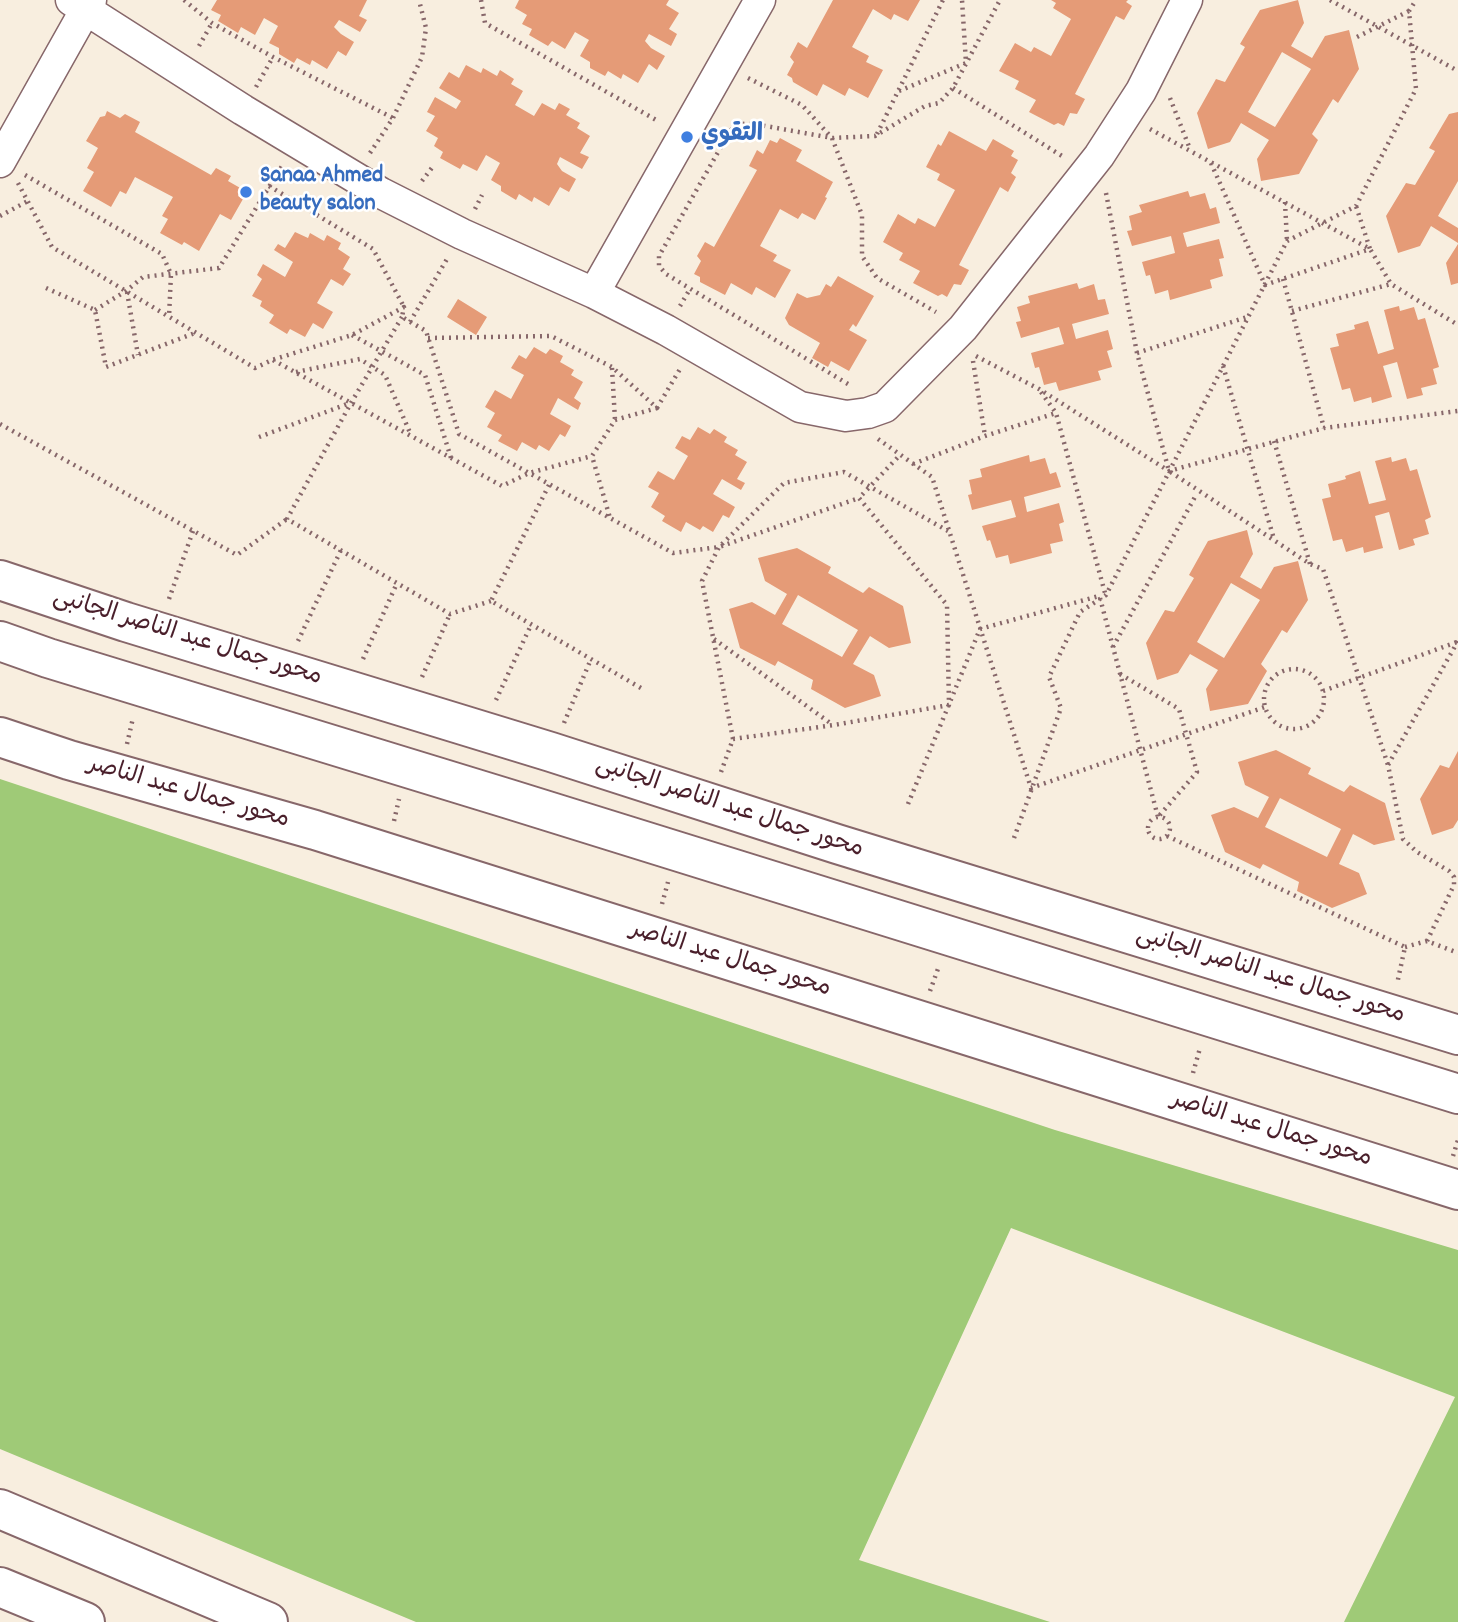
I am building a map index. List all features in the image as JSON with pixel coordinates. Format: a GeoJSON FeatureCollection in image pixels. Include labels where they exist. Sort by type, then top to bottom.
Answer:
{"type":"FeatureCollection","features":[{"type":"Feature","properties":{"kind":"main road","name":"محور جمال عبد الناصر الجانبى"},"geometry":{"type":"LineString","coordinates":[[0,580],[837,844],[1458,1035]]}},
{"type":"Feature","properties":{"kind":"main road"},"geometry":{"type":"LineString","coordinates":[[0,641],[1458,1094]]}},
{"type":"Feature","properties":{"kind":"main road","name":"محور جمال عبد الناصر"},"geometry":{"type":"LineString","coordinates":[[0,737],[120,775],[315,830],[1458,1190]]}},
{"type":"Feature","properties":{"kind":"main road"},"geometry":{"type":"LineString","coordinates":[[0,1508],[268,1622]]}},
{"type":"Feature","properties":{"kind":"main road"},"geometry":{"type":"LineString","coordinates":[[0,1587],[85,1622]]}},
{"type":"Feature","properties":{"kind":"street"},"geometry":{"type":"LineString","coordinates":[[594,293],[760,0]]}},
{"type":"Feature","properties":{"kind":"street"},"geometry":{"type":"LineString","coordinates":[[3,163],[83,3],[354,177],[462,234],[594,293],[800,407],[846,416],[868,413],[885,407],[963,328],[1093,164],[1141,90],[1187,0]]}},
{"type":"Feature","properties":{"kind":"path"},"geometry":{"type":"LineString","coordinates":[[184,0],[212,23],[393,118]]}},
{"type":"Feature","properties":{"kind":"path"},"geometry":{"type":"LineString","coordinates":[[354,177],[393,118],[422,57],[426,28],[419,0]]}},
{"type":"Feature","properties":{"kind":"path"},"geometry":{"type":"LineString","coordinates":[[481,0],[485,23],[683,135]]}},
{"type":"Feature","properties":{"kind":"path"},"geometry":{"type":"LineString","coordinates":[[875,136],[943,0]]}},
{"type":"Feature","properties":{"kind":"path"},"geometry":{"type":"LineString","coordinates":[[962,0],[966,63]]}},
{"type":"Feature","properties":{"kind":"path"},"geometry":{"type":"LineString","coordinates":[[885,407],[666,274],[659,266],[659,256],[730,131],[737,125],[749,123],[832,138],[875,136],[925,106],[939,103],[953,88],[1000,0]]}},
{"type":"Feature","properties":{"kind":"path"},"geometry":{"type":"LineString","coordinates":[[1330,0],[1458,71]]}},
{"type":"Feature","properties":{"kind":"path"},"geometry":{"type":"LineString","coordinates":[[1356,37],[1409,11],[1416,0]]}},
{"type":"Feature","properties":{"kind":"path"},"geometry":{"type":"LineString","coordinates":[[1287,241],[1356,206],[1416,89],[1409,11]]}},
{"type":"Feature","properties":{"kind":"path"},"geometry":{"type":"LineString","coordinates":[[899,91],[966,63]]}},
{"type":"Feature","properties":{"kind":"path"},"geometry":{"type":"LineString","coordinates":[[723,65],[802,105],[832,138],[862,215],[862,256],[877,278],[963,328]]}},
{"type":"Feature","properties":{"kind":"path"},"geometry":{"type":"LineString","coordinates":[[953,88],[1093,164],[1137,353],[1169,471]]}},
{"type":"Feature","properties":{"kind":"path"},"geometry":{"type":"LineString","coordinates":[[1170,98],[1191,151]]}},
{"type":"Feature","properties":{"kind":"path"},"geometry":{"type":"LineString","coordinates":[[1125,116],[1370,249]]}},
{"type":"Feature","properties":{"kind":"path"},"geometry":{"type":"LineString","coordinates":[[96,310],[142,277],[219,268],[297,142]]}},
{"type":"Feature","properties":{"kind":"path"},"geometry":{"type":"LineString","coordinates":[[1210,162],[1265,285]]}},
{"type":"Feature","properties":{"kind":"path"},"geometry":{"type":"LineString","coordinates":[[3,163],[28,201],[52,247],[255,368],[352,335],[404,307]]}},
{"type":"Feature","properties":{"kind":"path"},"geometry":{"type":"LineString","coordinates":[[3,163],[162,254],[171,274],[169,317]]}},
{"type":"Feature","properties":{"kind":"path"},"geometry":{"type":"LineString","coordinates":[[0,424],[237,555],[287,519],[402,317],[404,307],[373,249],[270,186]]}},
{"type":"Feature","properties":{"kind":"path"},"geometry":{"type":"LineString","coordinates":[[0,216],[28,201]]}},
{"type":"Feature","properties":{"kind":"path"},"geometry":{"type":"LineString","coordinates":[[1014,838],[1061,708],[1049,677],[1080,612],[1106,594],[1287,241],[1285,202]]}},
{"type":"Feature","properties":{"kind":"path"},"geometry":{"type":"LineString","coordinates":[[1356,206],[1370,249],[1391,284],[1458,325]]}},
{"type":"Feature","properties":{"kind":"path"},"geometry":{"type":"LineString","coordinates":[[1265,285],[1370,249]]}},
{"type":"Feature","properties":{"kind":"path"},"geometry":{"type":"LineString","coordinates":[[1283,279],[1324,428]]}},
{"type":"Feature","properties":{"kind":"path"},"geometry":{"type":"LineString","coordinates":[[1292,311],[1391,284]]}},
{"type":"Feature","properties":{"kind":"path"},"geometry":{"type":"LineString","coordinates":[[46,288],[96,310]]}},
{"type":"Feature","properties":{"kind":"path"},"geometry":{"type":"LineString","coordinates":[[126,291],[138,355]]}},
{"type":"Feature","properties":{"kind":"path"},"geometry":{"type":"LineString","coordinates":[[96,310],[106,367],[196,333]]}},
{"type":"Feature","properties":{"kind":"path"},"geometry":{"type":"LineString","coordinates":[[1137,353],[1248,316]]}},
{"type":"Feature","properties":{"kind":"path"},"geometry":{"type":"LineString","coordinates":[[402,317],[426,331],[459,434],[673,553],[719,547],[859,498],[900,455]]}},
{"type":"Feature","properties":{"kind":"path"},"geometry":{"type":"LineString","coordinates":[[352,335],[425,375],[451,458]]}},
{"type":"Feature","properties":{"kind":"path"},"geometry":{"type":"LineString","coordinates":[[428,338],[551,336],[612,367],[657,408]]}},
{"type":"Feature","properties":{"kind":"path"},"geometry":{"type":"LineString","coordinates":[[615,420],[657,408],[694,346]]}},
{"type":"Feature","properties":{"kind":"path"},"geometry":{"type":"LineString","coordinates":[[985,436],[972,354],[1039,389],[1310,564],[1323,569],[1388,765],[1403,839],[1454,877],[1454,885],[1427,941]]}},
{"type":"Feature","properties":{"kind":"path"},"geometry":{"type":"LineString","coordinates":[[295,373],[360,359],[385,375],[411,436]]}},
{"type":"Feature","properties":{"kind":"path"},"geometry":{"type":"LineString","coordinates":[[272,360],[502,486],[529,473],[592,456],[615,420],[612,367]]}},
{"type":"Feature","properties":{"kind":"path"},"geometry":{"type":"LineString","coordinates":[[1223,366],[1274,540]]}},
{"type":"Feature","properties":{"kind":"path"},"geometry":{"type":"LineString","coordinates":[[1039,389],[1056,413],[1106,594]]}},
{"type":"Feature","properties":{"kind":"path"},"geometry":{"type":"LineString","coordinates":[[258,438],[351,403]]}},
{"type":"Feature","properties":{"kind":"path"},"geometry":{"type":"LineString","coordinates":[[1169,471],[1324,428],[1458,411]]}},
{"type":"Feature","properties":{"kind":"path"},"geometry":{"type":"LineString","coordinates":[[913,464],[985,436],[1056,413]]}},
{"type":"Feature","properties":{"kind":"path"},"geometry":{"type":"LineString","coordinates":[[846,416],[932,477],[1031,788]]}},
{"type":"Feature","properties":{"kind":"path"},"geometry":{"type":"LineString","coordinates":[[1274,441],[1310,564]]}},
{"type":"Feature","properties":{"kind":"path"},"geometry":{"type":"LineString","coordinates":[[592,456],[610,518]]}},
{"type":"Feature","properties":{"kind":"path"},"geometry":{"type":"LineString","coordinates":[[711,803],[733,739],[702,581],[719,547],[784,483],[844,472],[949,531]]}},
{"type":"Feature","properties":{"kind":"path"},"geometry":{"type":"LineString","coordinates":[[287,519],[450,614],[491,601],[549,485]]}},
{"type":"Feature","properties":{"kind":"path"},"geometry":{"type":"LineString","coordinates":[[1112,647],[1196,495]]}},
{"type":"Feature","properties":{"kind":"path"},"geometry":{"type":"LineString","coordinates":[[859,498],[947,605],[949,705]]}},
{"type":"Feature","properties":{"kind":"path"},"geometry":{"type":"LineString","coordinates":[[157,631],[193,531]]}},
{"type":"Feature","properties":{"kind":"path"},"geometry":{"type":"LineString","coordinates":[[284,669],[341,551]]}},
{"type":"Feature","properties":{"kind":"path"},"geometry":{"type":"LineString","coordinates":[[349,689],[397,583]]}},
{"type":"Feature","properties":{"kind":"path"},"geometry":{"type":"LineString","coordinates":[[981,629],[1106,594]]}},
{"type":"Feature","properties":{"kind":"path"},"geometry":{"type":"LineString","coordinates":[[1100,598],[1158,817]]}},
{"type":"Feature","properties":{"kind":"path"},"geometry":{"type":"LineString","coordinates":[[491,601],[641,688]]}},
{"type":"Feature","properties":{"kind":"path"},"geometry":{"type":"LineString","coordinates":[[408,708],[450,614]]}},
{"type":"Feature","properties":{"kind":"path"},"geometry":{"type":"LineString","coordinates":[[482,731],[531,625]]}},
{"type":"Feature","properties":{"kind":"path"},"geometry":{"type":"LineString","coordinates":[[908,804],[981,629]]}},
{"type":"Feature","properties":{"kind":"path"},"geometry":{"type":"LineString","coordinates":[[714,639],[834,726]]}},
{"type":"Feature","properties":{"kind":"path"},"geometry":{"type":"LineString","coordinates":[[1323,691],[1457,641]]}},
{"type":"Feature","properties":{"kind":"path"},"geometry":{"type":"LineString","coordinates":[[1388,765],[1457,641]]}},
{"type":"Feature","properties":{"kind":"path"},"geometry":{"type":"LineString","coordinates":[[551,752],[592,659]]}},
{"type":"Feature","properties":{"kind":"path"},"geometry":{"type":"LineString","coordinates":[[1291,669],[1311,674],[1323,691],[1324,701],[1315,720],[1297,729],[1286,729],[1276,724],[1265,707],[1266,687],[1272,678],[1291,669]]}},
{"type":"Feature","properties":{"kind":"path"},"geometry":{"type":"LineString","coordinates":[[1120,674],[1178,709],[1197,772],[1148,826],[1149,833],[1160,839],[1167,836],[1170,830],[1165,818],[1158,817]]}},
{"type":"Feature","properties":{"kind":"path"},"geometry":{"type":"LineString","coordinates":[[120,775],[141,687]]}},
{"type":"Feature","properties":{"kind":"path"},"geometry":{"type":"LineString","coordinates":[[733,739],[834,726],[949,705]]}},
{"type":"Feature","properties":{"kind":"path"},"geometry":{"type":"LineString","coordinates":[[1031,788],[1265,707]]}},
{"type":"Feature","properties":{"kind":"path"},"geometry":{"type":"LineString","coordinates":[[387,853],[407,768]]}},
{"type":"Feature","properties":{"kind":"path"},"geometry":{"type":"LineString","coordinates":[[1167,836],[1405,947],[1427,941],[1458,953]]}},
{"type":"Feature","properties":{"kind":"path"},"geometry":{"type":"LineString","coordinates":[[653,936],[676,850]]}},
{"type":"Feature","properties":{"kind":"path"},"geometry":{"type":"LineString","coordinates":[[921,1021],[948,936]]}},
{"type":"Feature","properties":{"kind":"path"},"geometry":{"type":"LineString","coordinates":[[1391,1014],[1405,947]]}},
{"type":"Feature","properties":{"kind":"path"},"geometry":{"type":"LineString","coordinates":[[1185,1104],[1209,1017]]}},
{"type":"Feature","properties":{"kind":"green space"},"geometry":{"type":"Polygon","coordinates":[[[0,779],[1055,1130],[1458,1250],[1458,1622],[1344,1622],[1455,1397],[1011,1228],[859,1560],[1050,1622],[416,1622],[0,1449],[0,779]]]}},
{"type":"Feature","properties":{"kind":"building"},"geometry":{"type":"Polygon","coordinates":[[[217,0],[367,0],[359,16],[367,20],[360,32],[339,20],[334,27],[354,42],[346,56],[338,51],[327,69],[312,60],[310,65],[297,58],[294,63],[279,54],[279,48],[269,43],[278,26],[264,18],[255,35],[241,27],[238,33],[218,21],[221,15],[211,10],[217,0]]]}},
{"type":"Feature","properties":{"kind":"building"},"geometry":{"type":"Polygon","coordinates":[[[519,0],[669,0],[666,5],[679,13],[669,29],[677,34],[671,46],[649,34],[645,41],[665,56],[657,70],[649,64],[638,83],[623,74],[621,79],[608,71],[605,76],[590,68],[590,62],[580,56],[589,40],[575,32],[565,49],[552,41],[548,46],[529,35],[532,29],[522,24],[527,15],[515,8],[519,0]]]}},
{"type":"Feature","properties":{"kind":"building"},"geometry":{"type":"Polygon","coordinates":[[[833,0],[920,0],[908,21],[894,14],[891,20],[873,9],[852,47],[869,56],[866,62],[883,70],[868,98],[849,88],[845,96],[823,84],[817,96],[793,82],[787,75],[794,62],[790,57],[798,42],[807,48],[833,0]]]}},
{"type":"Feature","properties":{"kind":"building"},"geometry":{"type":"Polygon","coordinates":[[[1051,0],[1128,0],[1126,2],[1132,6],[1124,20],[1116,16],[1075,94],[1085,99],[1077,114],[1070,113],[1064,126],[1058,123],[1054,125],[1029,112],[1036,100],[1015,89],[1019,81],[999,71],[1015,43],[1031,52],[1034,47],[1051,56],[1071,19],[1053,8],[1056,3],[1051,0]]]}},
{"type":"Feature","properties":{"kind":"building"},"geometry":{"type":"Polygon","coordinates":[[[1298,0],[1304,23],[1291,46],[1312,58],[1325,36],[1349,30],[1359,69],[1338,103],[1333,99],[1312,134],[1318,140],[1299,174],[1261,181],[1257,159],[1269,140],[1241,123],[1230,142],[1208,149],[1197,113],[1216,79],[1225,82],[1245,47],[1240,44],[1260,10],[1298,0]],[[1282,52],[1248,112],[1275,127],[1311,69],[1282,52]]]}},
{"type":"Feature","properties":{"kind":"building"},"geometry":{"type":"Polygon","coordinates":[[[466,65],[481,73],[483,68],[497,76],[500,70],[514,79],[511,84],[523,91],[515,105],[534,116],[542,103],[555,110],[559,103],[570,109],[566,115],[580,123],[577,128],[590,136],[580,153],[589,157],[582,169],[560,157],[557,164],[562,171],[576,179],[569,192],[560,187],[549,206],[534,197],[532,202],[519,194],[516,200],[501,191],[501,186],[491,180],[500,163],[486,155],[477,171],[463,164],[460,169],[440,158],[443,152],[434,146],[438,138],[426,131],[435,116],[427,112],[435,97],[456,109],[461,101],[439,88],[449,72],[459,78],[466,65]]]}},
{"type":"Feature","properties":{"kind":"building"},"geometry":{"type":"Polygon","coordinates":[[[107,111],[120,118],[125,114],[140,122],[135,132],[211,175],[216,168],[231,176],[228,181],[242,189],[238,196],[243,199],[231,220],[220,214],[199,251],[160,233],[168,219],[162,216],[173,197],[135,177],[126,194],[120,191],[111,207],[83,191],[94,172],[87,168],[98,148],[86,141],[100,117],[105,116],[107,111]]]}},
{"type":"Feature","properties":{"kind":"building"},"geometry":{"type":"Polygon","coordinates":[[[1458,112],[1458,181],[1438,216],[1458,228],[1458,243],[1431,226],[1420,246],[1398,253],[1386,216],[1406,183],[1415,185],[1435,151],[1429,148],[1449,114],[1458,112]]]}},
{"type":"Feature","properties":{"kind":"building"},"geometry":{"type":"Polygon","coordinates":[[[949,131],[986,151],[993,139],[1014,151],[1011,156],[1018,160],[1011,173],[1016,177],[1008,192],[1000,187],[959,265],[969,270],[961,285],[954,284],[947,297],[942,294],[938,296],[913,283],[920,271],[899,260],[903,253],[883,242],[898,214],[915,224],[918,218],[935,227],[955,190],[937,180],[940,174],[926,167],[938,144],[941,146],[949,131]]]}},
{"type":"Feature","properties":{"kind":"building"},"geometry":{"type":"Polygon","coordinates":[[[780,138],[802,150],[796,161],[833,182],[815,220],[802,213],[798,219],[780,209],[760,246],[777,255],[773,261],[791,270],[775,298],[756,287],[752,295],[731,283],[725,295],[700,282],[700,277],[694,274],[701,261],[697,256],[705,242],[714,247],[757,170],[749,166],[757,150],[763,154],[770,140],[777,143],[780,138]]]}},
{"type":"Feature","properties":{"kind":"building"},"geometry":{"type":"Polygon","coordinates":[[[1188,191],[1190,197],[1205,193],[1210,209],[1216,207],[1220,223],[1183,233],[1187,247],[1219,239],[1224,258],[1219,259],[1223,276],[1210,280],[1212,288],[1170,300],[1168,290],[1155,294],[1150,275],[1146,276],[1142,262],[1175,253],[1171,236],[1132,246],[1127,231],[1132,230],[1129,216],[1142,212],[1139,205],[1188,191]]]}},
{"type":"Feature","properties":{"kind":"building"},"geometry":{"type":"Polygon","coordinates":[[[295,232],[308,238],[310,233],[324,241],[327,235],[341,243],[338,249],[350,257],[343,269],[351,274],[343,286],[331,279],[317,303],[333,312],[323,329],[313,323],[305,337],[290,329],[287,334],[269,323],[274,315],[260,306],[262,301],[252,296],[262,279],[257,275],[263,264],[285,277],[293,262],[274,250],[278,244],[285,248],[295,232]]]}},
{"type":"Feature","properties":{"kind":"building"},"geometry":{"type":"Polygon","coordinates":[[[1458,244],[1458,283],[1451,285],[1446,263],[1458,244]]]}},
{"type":"Feature","properties":{"kind":"building"},"geometry":{"type":"Polygon","coordinates":[[[838,276],[874,296],[856,327],[853,324],[849,330],[867,340],[849,371],[831,361],[828,367],[812,358],[820,343],[789,325],[785,318],[797,293],[807,298],[820,295],[826,284],[831,287],[838,276]]]}},
{"type":"Feature","properties":{"kind":"building"},"geometry":{"type":"Polygon","coordinates":[[[1077,283],[1079,289],[1094,284],[1098,300],[1105,299],[1109,314],[1072,324],[1076,339],[1108,330],[1113,349],[1107,351],[1112,367],[1098,371],[1101,380],[1059,391],[1056,382],[1044,385],[1039,367],[1035,368],[1031,353],[1064,344],[1059,327],[1021,338],[1016,322],[1021,321],[1017,307],[1030,303],[1028,296],[1077,283]]]}},
{"type":"Feature","properties":{"kind":"building"},"geometry":{"type":"Polygon","coordinates":[[[458,299],[487,317],[476,335],[447,317],[458,299]]]}},
{"type":"Feature","properties":{"kind":"building"},"geometry":{"type":"Polygon","coordinates":[[[1399,306],[1400,311],[1414,307],[1418,320],[1425,318],[1439,367],[1433,369],[1437,384],[1421,388],[1423,395],[1407,399],[1397,362],[1383,366],[1392,397],[1372,403],[1371,397],[1354,402],[1350,388],[1342,390],[1330,348],[1339,346],[1336,334],[1355,329],[1354,325],[1368,321],[1378,354],[1394,349],[1384,310],[1399,306]]]}},
{"type":"Feature","properties":{"kind":"building"},"geometry":{"type":"Polygon","coordinates":[[[534,347],[546,354],[550,349],[563,356],[560,362],[574,370],[571,375],[583,382],[574,398],[581,403],[578,410],[558,398],[550,414],[571,426],[565,437],[560,434],[549,451],[539,445],[536,450],[522,442],[517,451],[498,441],[502,435],[487,427],[495,413],[485,407],[495,390],[511,399],[524,375],[511,368],[519,355],[526,359],[534,347]]]}},
{"type":"Feature","properties":{"kind":"building"},"geometry":{"type":"Polygon","coordinates":[[[698,427],[710,434],[714,429],[727,437],[724,442],[738,450],[735,455],[747,462],[737,479],[745,483],[741,490],[722,479],[713,494],[735,507],[729,518],[723,515],[713,532],[703,526],[700,530],[686,522],[681,532],[662,521],[665,516],[651,507],[659,493],[648,487],[658,471],[674,480],[688,456],[675,448],[682,436],[690,440],[698,427]]]}},
{"type":"Feature","properties":{"kind":"building"},"geometry":{"type":"Polygon","coordinates":[[[1029,455],[1030,462],[1045,458],[1050,474],[1056,472],[1061,487],[1024,497],[1027,512],[1059,503],[1064,522],[1059,524],[1063,541],[1050,544],[1052,553],[1010,564],[1008,555],[996,558],[982,526],[1016,517],[1011,500],[972,510],[968,495],[972,494],[969,480],[982,477],[980,469],[1029,455]]]}},
{"type":"Feature","properties":{"kind":"building"},"geometry":{"type":"Polygon","coordinates":[[[1391,457],[1392,462],[1406,458],[1410,471],[1417,469],[1431,517],[1425,520],[1429,534],[1413,539],[1415,545],[1399,550],[1389,512],[1375,516],[1383,548],[1364,553],[1363,547],[1346,552],[1342,539],[1333,541],[1322,499],[1331,497],[1328,484],[1346,479],[1345,476],[1360,471],[1369,504],[1386,500],[1375,461],[1391,457]]]}},
{"type":"Feature","properties":{"kind":"building"},"geometry":{"type":"Polygon","coordinates":[[[1247,530],[1253,554],[1240,577],[1261,589],[1274,567],[1298,561],[1308,600],[1287,633],[1282,630],[1261,664],[1267,671],[1248,704],[1210,711],[1206,689],[1218,670],[1190,654],[1178,673],[1157,680],[1146,643],[1165,610],[1174,612],[1194,578],[1189,575],[1208,541],[1247,530]],[[1231,583],[1197,642],[1224,658],[1260,600],[1231,583]]]}},
{"type":"Feature","properties":{"kind":"building"},"geometry":{"type":"Polygon","coordinates":[[[797,548],[831,567],[828,573],[863,593],[869,587],[903,606],[911,643],[889,648],[870,636],[853,664],[874,675],[881,696],[845,708],[811,689],[813,680],[778,661],[775,666],[740,648],[729,609],[752,602],[775,615],[787,594],[765,581],[758,558],[797,548]],[[798,595],[782,624],[842,657],[858,630],[798,595]]]}},
{"type":"Feature","properties":{"kind":"building"},"geometry":{"type":"Polygon","coordinates":[[[1276,750],[1311,768],[1308,774],[1344,792],[1350,785],[1385,803],[1395,840],[1374,845],[1353,834],[1339,864],[1359,873],[1367,894],[1332,908],[1297,891],[1299,882],[1263,864],[1260,869],[1225,852],[1211,815],[1234,807],[1258,818],[1269,797],[1245,785],[1238,762],[1276,750]],[[1280,798],[1265,827],[1327,857],[1341,829],[1280,798]]]}},
{"type":"Feature","properties":{"kind":"building"},"geometry":{"type":"Polygon","coordinates":[[[1458,751],[1458,820],[1453,828],[1432,835],[1420,799],[1440,765],[1449,768],[1458,751]]]}},
{"type":"Feature","properties":{"kind":"place","name":"التقوي"},"geometry":{"type":"Point","coordinates":[687,137]}},
{"type":"Feature","properties":{"kind":"place","name":"Sanaa Ahmed beauty salon"},"geometry":{"type":"Point","coordinates":[246,192]}}]}
